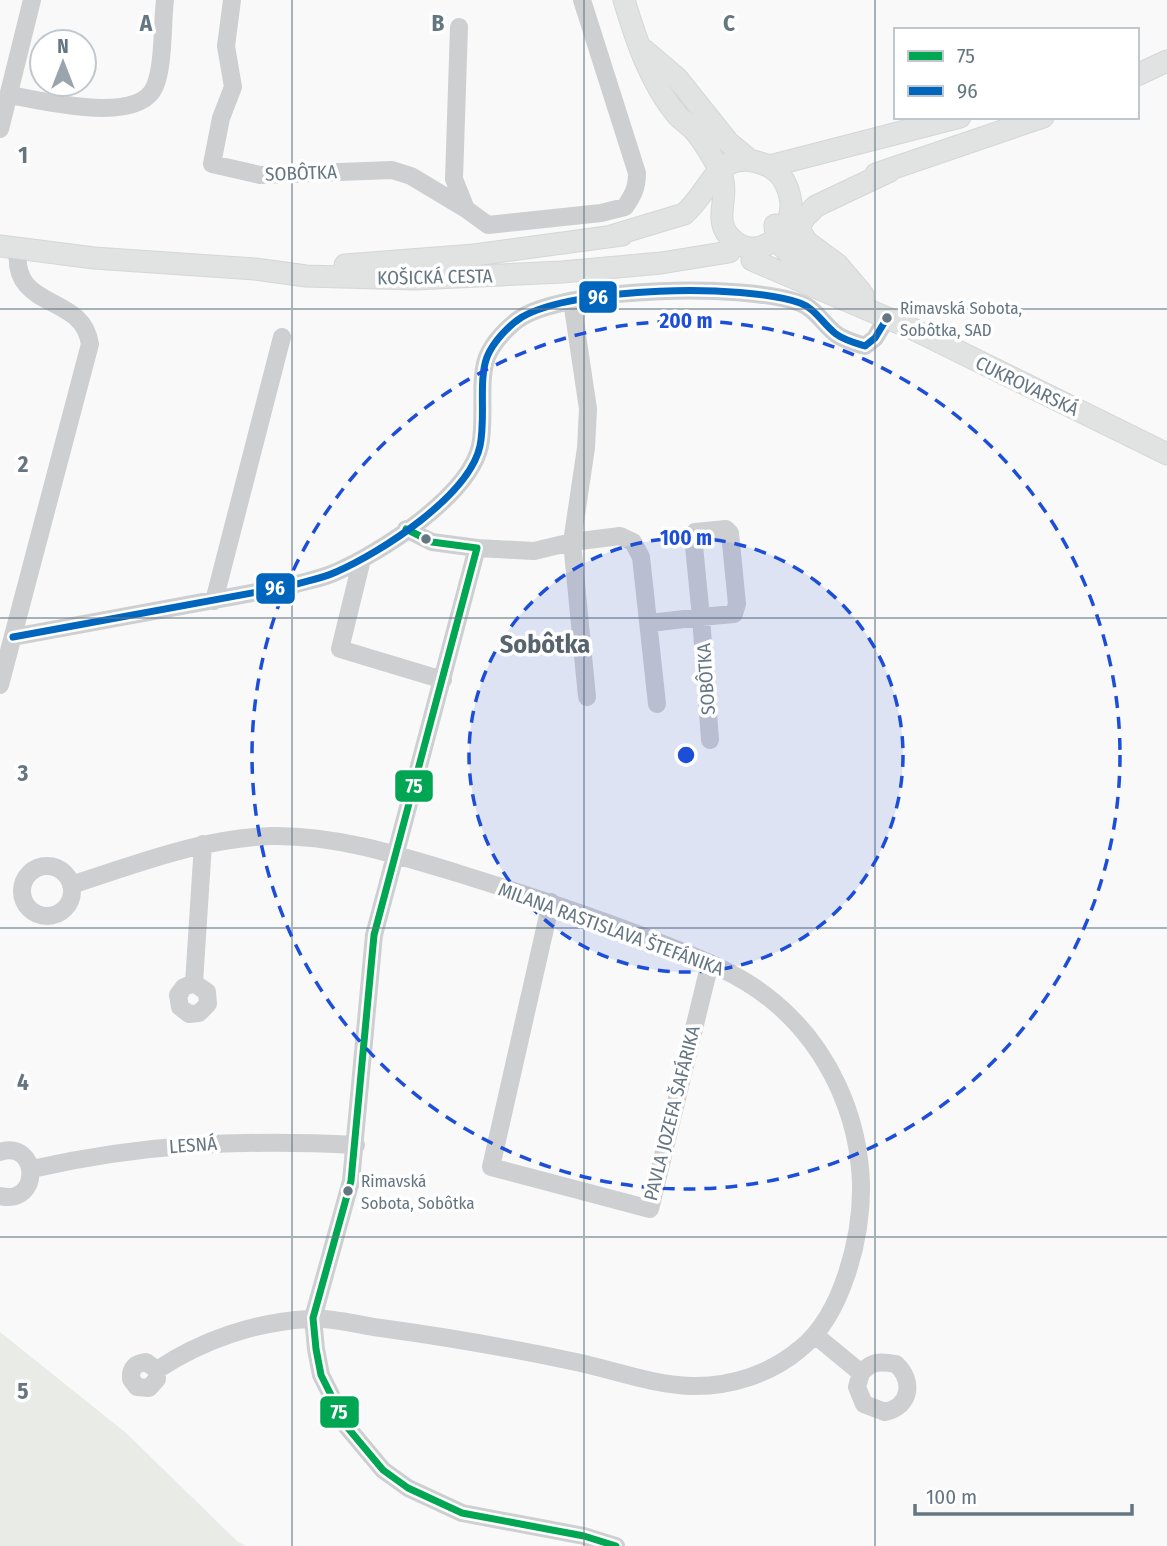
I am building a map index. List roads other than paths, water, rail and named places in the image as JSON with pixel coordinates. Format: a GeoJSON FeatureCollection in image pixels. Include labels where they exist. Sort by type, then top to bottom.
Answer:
{"type":"FeatureCollection","features":[{"type":"Feature","properties":{"kind":"main road"},"geometry":{"type":"LineString","coordinates":[[624,0],[637,44],[678,116],[693,129],[715,187],[710,224],[727,245],[752,260],[775,256],[788,233],[816,206],[890,171],[1036,119]]}},
{"type":"Feature","properties":{"kind":"main road"},"geometry":{"type":"LineString","coordinates":[[637,44],[677,78],[717,130],[767,171],[778,196],[778,214],[774,227],[788,233]]}},
{"type":"Feature","properties":{"kind":"main road","name":"KOŠICKÁ CESTA"},"geometry":{"type":"LineString","coordinates":[[611,236],[684,214],[732,176],[767,171],[952,119]]}},
{"type":"Feature","properties":{"kind":"main road"},"geometry":{"type":"LineString","coordinates":[[715,187],[726,191],[722,220],[727,245]]}},
{"type":"Feature","properties":{"kind":"main road","name":"KOŠICKÁ CESTA"},"geometry":{"type":"LineString","coordinates":[[255,269],[437,259],[684,228],[715,187]]}},
{"type":"Feature","properties":{"kind":"main road","name":"KOŠICKÁ CESTA"},"geometry":{"type":"LineString","coordinates":[[9,248],[150,263],[255,269],[306,276],[415,279],[501,277],[615,265],[727,245],[761,247],[788,233]]}},
{"type":"Feature","properties":{"kind":"main road","name":"CUKROVARSKÁ"},"geometry":{"type":"LineString","coordinates":[[788,233],[887,318]]}},
{"type":"Feature","properties":{"kind":"main road","name":"CUKROVARSKÁ"},"geometry":{"type":"LineString","coordinates":[[752,260],[887,318],[1167,454]]}},
{"type":"Feature","properties":{"kind":"street"},"geometry":{"type":"LineString","coordinates":[[0,129],[32,0]]}},
{"type":"Feature","properties":{"kind":"street"},"geometry":{"type":"LineString","coordinates":[[9,95],[107,109],[127,107],[148,97],[155,86],[158,73],[165,0]]}},
{"type":"Feature","properties":{"kind":"street","name":"SOBÔTKA"},"geometry":{"type":"LineString","coordinates":[[232,0],[226,46],[233,87],[222,118],[212,164],[260,175],[392,170],[411,176],[488,225],[601,213],[625,207],[633,197],[637,186],[637,173],[582,0]]}},
{"type":"Feature","properties":{"kind":"street"},"geometry":{"type":"LineString","coordinates":[[459,27],[454,179],[466,209]]}},
{"type":"Feature","properties":{"kind":"street"},"geometry":{"type":"LineString","coordinates":[[0,685],[90,344],[85,327],[78,318],[27,288],[21,281],[9,248]]}},
{"type":"Feature","properties":{"kind":"street"},"geometry":{"type":"LineString","coordinates":[[13,637],[214,601],[333,573],[362,559],[406,529],[456,489],[473,466],[485,414],[483,384],[487,357],[502,335],[521,318],[572,301],[615,294],[728,292],[801,303],[836,334],[865,346],[875,338],[887,318]]}},
{"type":"Feature","properties":{"kind":"street"},"geometry":{"type":"LineString","coordinates":[[572,301],[584,371],[587,409],[586,448],[572,542],[587,697]]}},
{"type":"Feature","properties":{"kind":"street"},"geometry":{"type":"LineString","coordinates":[[214,601],[282,337]]}},
{"type":"Feature","properties":{"kind":"street"},"geometry":{"type":"LineString","coordinates":[[406,529],[432,542],[477,548],[534,551],[572,542],[620,536],[633,542],[641,557],[657,704]]}},
{"type":"Feature","properties":{"kind":"street","name":"SOBÔTKA"},"geometry":{"type":"LineString","coordinates":[[650,623],[702,617],[734,614],[737,604],[730,533],[726,529],[695,532],[693,536],[702,617],[710,740]]}},
{"type":"Feature","properties":{"kind":"street"},"geometry":{"type":"LineString","coordinates":[[477,548],[374,935],[367,987],[351,1181],[313,1318],[321,1375],[347,1427],[391,1476],[432,1502],[462,1513],[584,1536],[616,1546]]}},
{"type":"Feature","properties":{"kind":"street"},"geometry":{"type":"LineString","coordinates":[[362,559],[340,649],[443,680]]}},
{"type":"Feature","properties":{"kind":"street","name":"MILANA RASTISLAVA ŠTEFÁNIKA"},"geometry":{"type":"LineString","coordinates":[[71,885],[203,844],[272,836],[303,837],[394,854],[551,902],[710,963],[746,981],[792,1017],[830,1069],[853,1128],[860,1167],[861,1213],[847,1273],[825,1320],[815,1335],[800,1349],[762,1374],[728,1383],[690,1386],[478,1342],[313,1318],[253,1327],[205,1343],[157,1370]]}},
{"type":"Feature","properties":{"kind":"street"},"geometry":{"type":"LineString","coordinates":[[194,983],[203,844]]}},
{"type":"Feature","properties":{"kind":"street","name":"PAVLA JOZEFA ŠAFÁRIKA"},"geometry":{"type":"LineString","coordinates":[[551,902],[491,1167],[650,1209],[710,963]]}},
{"type":"Feature","properties":{"kind":"street","name":"LESNÁ"},"geometry":{"type":"LineString","coordinates":[[32,1169],[100,1154],[199,1143],[276,1141],[356,1145]]}},
{"type":"Feature","properties":{"kind":"street"},"geometry":{"type":"LineString","coordinates":[[0,1152],[14,1151],[22,1154],[32,1169],[32,1177],[23,1192],[15,1196],[0,1196]]}},
{"type":"Feature","properties":{"kind":"street"},"geometry":{"type":"LineString","coordinates":[[815,1335],[861,1373]]}},
{"type":"Feature","properties":{"kind":"place","name":"Rimavská Sobota, Sobôtka, SAD"},"geometry":{"type":"Point","coordinates":[887,318]}},
{"type":"Feature","properties":{"kind":"place","name":"Rimavská Sobota, Sobôtka"},"geometry":{"type":"Point","coordinates":[348,1191]}},
{"type":"Feature","properties":{"kind":"district","name":"Sobôtka"},"geometry":{"type":"Point","coordinates":[545,644]}}]}
